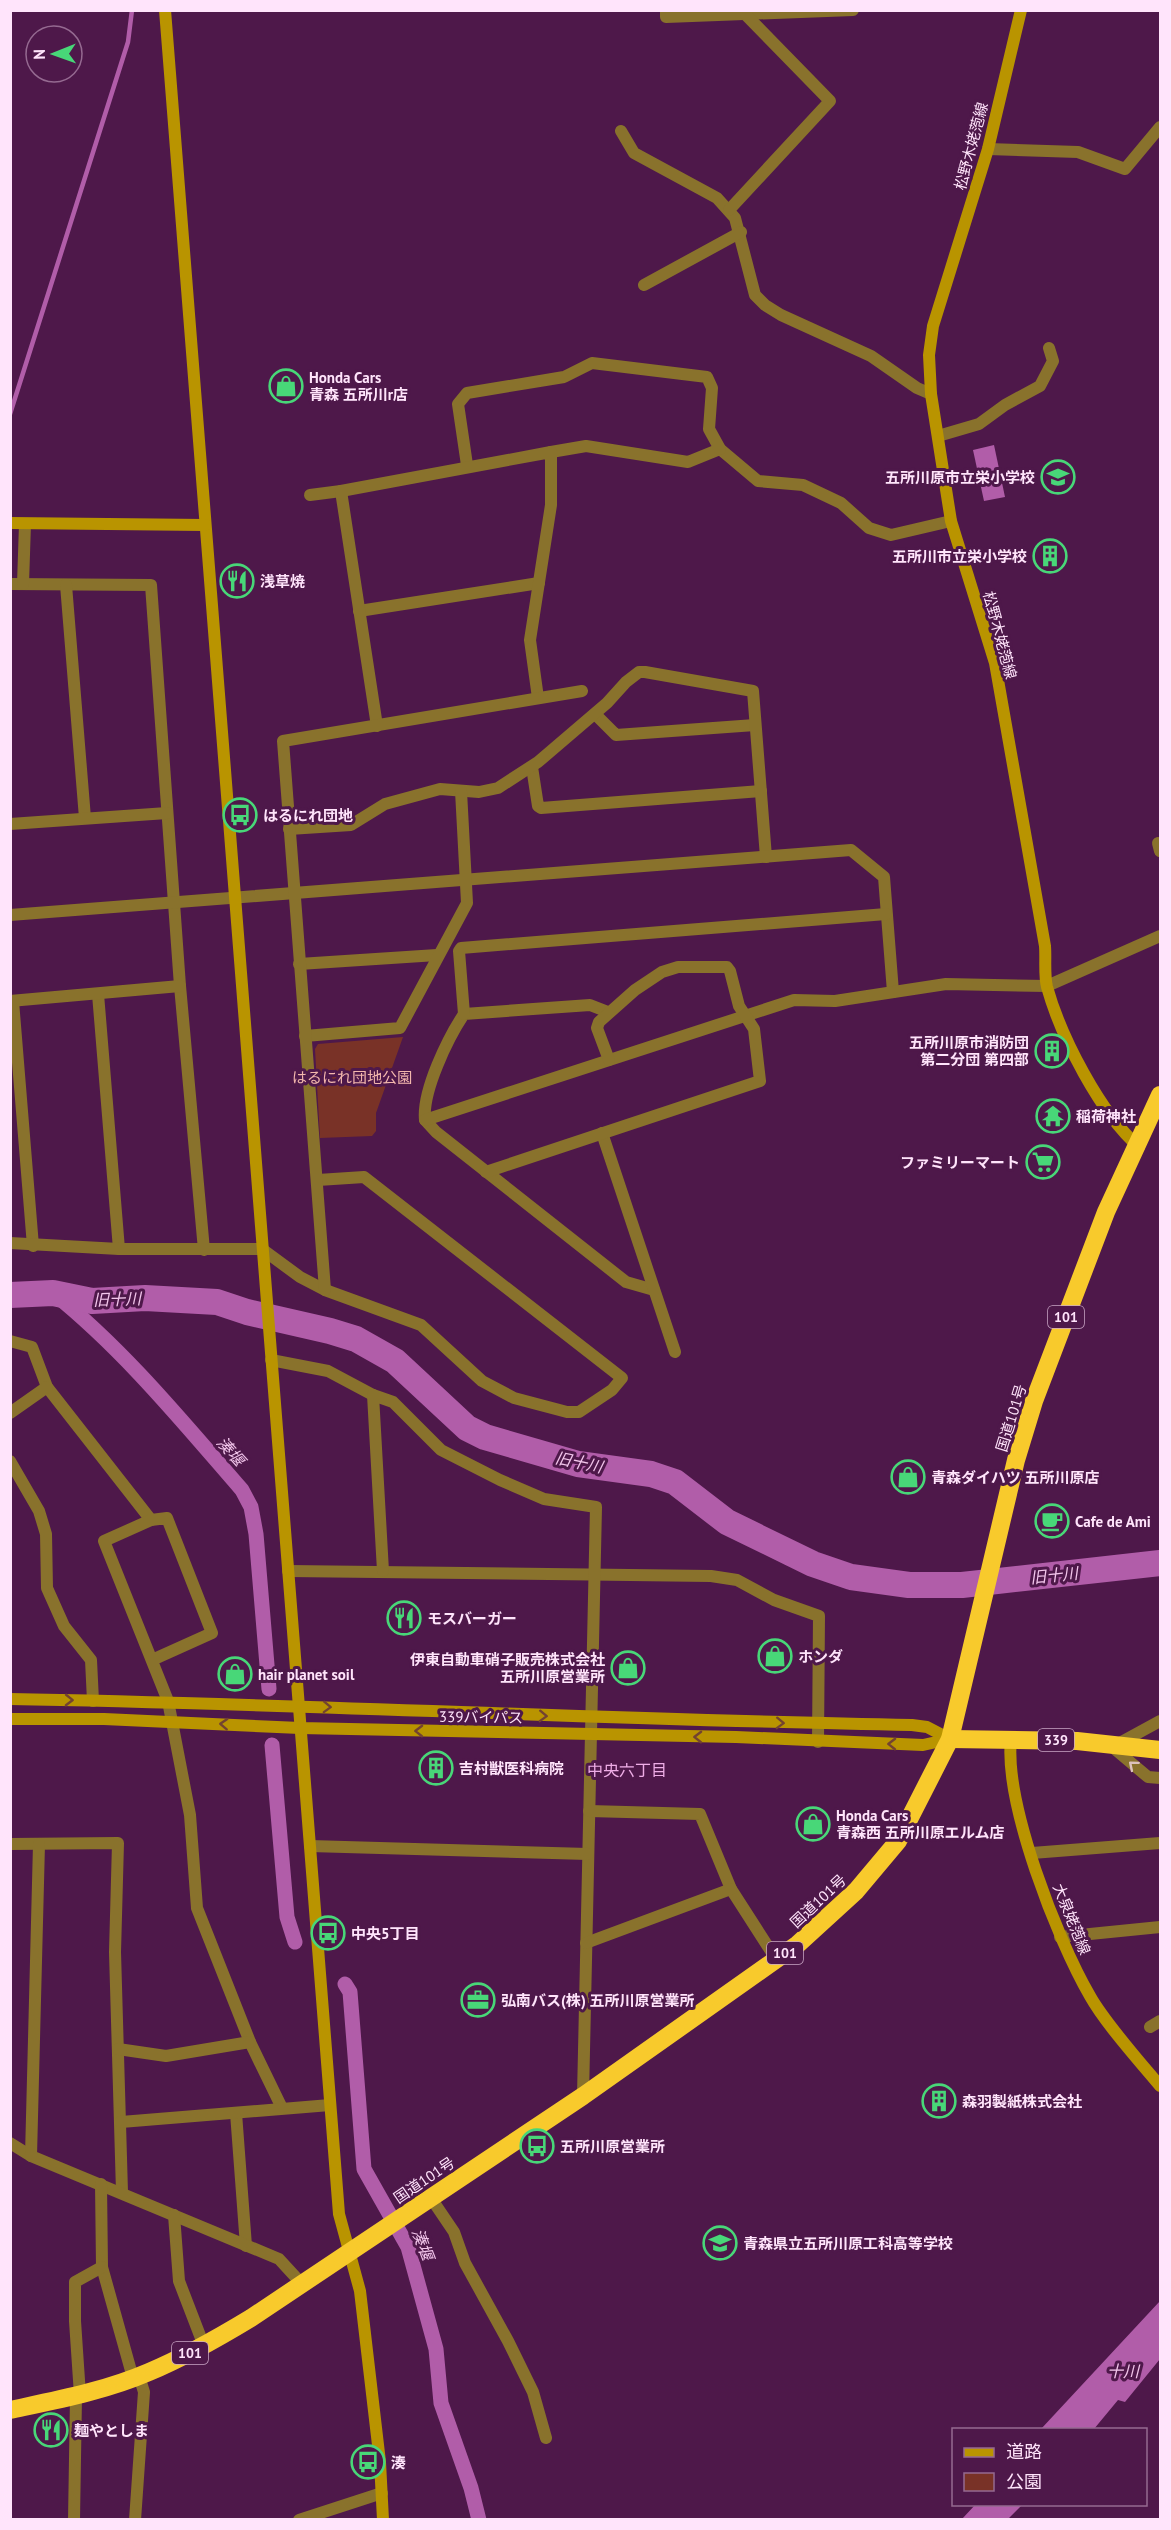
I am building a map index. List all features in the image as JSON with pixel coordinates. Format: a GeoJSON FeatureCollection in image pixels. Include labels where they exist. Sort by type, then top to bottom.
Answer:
{"type":"FeatureCollection","features":[{"type":"Feature","properties":{"kind":"highway","name":"国道101号"},"geometry":{"type":"LineString","coordinates":[[11,2409],[78,2396],[136,2377],[204,2346],[302,2284],[583,2096],[798,1944],[856,1891],[898,1841],[950,1738],[995,1547],[1034,1401],[1106,1212],[1139,1147],[1161,1095]]}},
{"type":"Feature","properties":{"kind":"highway","name":"339"},"geometry":{"type":"LineString","coordinates":[[950,1738],[1113,1744],[1161,1750]]}},
{"type":"Feature","properties":{"kind":"street"},"geometry":{"type":"LineString","coordinates":[[165,10],[339,2214],[360,2291],[383,2520]]}},
{"type":"Feature","properties":{"kind":"street"},"geometry":{"type":"LineString","coordinates":[[666,10],[666,16],[853,10]]}},
{"type":"Feature","properties":{"kind":"street","name":"松野木姥萢線"},"geometry":{"type":"LineString","coordinates":[[1021,10],[988,149],[933,326],[929,355],[931,393],[951,521],[995,663],[1045,946],[1047,986],[1074,1058],[1125,1135],[1139,1147]]}},
{"type":"Feature","properties":{"kind":"street"},"geometry":{"type":"LineString","coordinates":[[729,210],[830,101],[746,13]]}},
{"type":"Feature","properties":{"kind":"street"},"geometry":{"type":"LineString","coordinates":[[988,149],[1078,152],[1125,169],[1161,126]]}},
{"type":"Feature","properties":{"kind":"street"},"geometry":{"type":"LineString","coordinates":[[621,130],[634,153],[717,198],[729,210],[741,232],[748,274],[755,295],[765,305],[781,315],[871,356],[917,388],[931,393]]}},
{"type":"Feature","properties":{"kind":"street"},"geometry":{"type":"LineString","coordinates":[[644,285],[741,232]]}},
{"type":"Feature","properties":{"kind":"street"},"geometry":{"type":"LineString","coordinates":[[938,436],[979,424],[1005,405],[1040,386],[1053,361],[1049,348]]}},
{"type":"Feature","properties":{"kind":"street"},"geometry":{"type":"LineString","coordinates":[[466,465],[458,404],[467,393],[564,377],[592,363],[707,377],[712,388],[708,424],[720,449],[758,481],[803,485],[841,503],[869,528],[891,534],[951,521]]}},
{"type":"Feature","properties":{"kind":"street"},"geometry":{"type":"LineString","coordinates":[[310,495],[341,491],[466,465],[586,446],[688,462],[720,449]]}},
{"type":"Feature","properties":{"kind":"street"},"geometry":{"type":"LineString","coordinates":[[538,698],[530,640],[551,505],[551,452]]}},
{"type":"Feature","properties":{"kind":"street"},"geometry":{"type":"LineString","coordinates":[[341,491],[377,726]]}},
{"type":"Feature","properties":{"kind":"street"},"geometry":{"type":"LineString","coordinates":[[10,524],[205,525]]}},
{"type":"Feature","properties":{"kind":"street"},"geometry":{"type":"LineString","coordinates":[[25,524],[17,584],[151,585],[180,986],[204,1250]]}},
{"type":"Feature","properties":{"kind":"street"},"geometry":{"type":"LineString","coordinates":[[359,611],[539,583]]}},
{"type":"Feature","properties":{"kind":"street"},"geometry":{"type":"LineString","coordinates":[[66,585],[85,818]]}},
{"type":"Feature","properties":{"kind":"street"},"geometry":{"type":"LineString","coordinates":[[290,829],[351,825],[385,804],[440,789],[478,792],[498,788],[532,767],[595,714],[636,674],[645,672],[753,691],[766,856]]}},
{"type":"Feature","properties":{"kind":"street"},"geometry":{"type":"LineString","coordinates":[[325,1290],[283,741],[582,691]]}},
{"type":"Feature","properties":{"kind":"street"},"geometry":{"type":"LineString","coordinates":[[595,714],[616,735],[755,724]]}},
{"type":"Feature","properties":{"kind":"street"},"geometry":{"type":"LineString","coordinates":[[532,767],[538,806],[541,808],[761,791]]}},
{"type":"Feature","properties":{"kind":"street"},"geometry":{"type":"LineString","coordinates":[[305,1036],[400,1028],[437,955],[467,903],[461,791]]}},
{"type":"Feature","properties":{"kind":"street"},"geometry":{"type":"LineString","coordinates":[[10,824],[167,813]]}},
{"type":"Feature","properties":{"kind":"street"},"geometry":{"type":"LineString","coordinates":[[10,915],[854,851],[884,877],[893,992]]}},
{"type":"Feature","properties":{"kind":"street"},"geometry":{"type":"LineString","coordinates":[[654,1290],[626,1282],[486,1172],[425,1120],[425,1104],[439,1064],[464,1014],[459,951],[461,948],[886,914]]}},
{"type":"Feature","properties":{"kind":"street"},"geometry":{"type":"LineString","coordinates":[[425,1120],[795,1000],[835,1001],[972,983],[1047,986],[1161,936]]}},
{"type":"Feature","properties":{"kind":"street"},"geometry":{"type":"LineString","coordinates":[[300,964],[437,955]]}},
{"type":"Feature","properties":{"kind":"street"},"geometry":{"type":"LineString","coordinates":[[486,1172],[760,1081],[754,1029],[744,1016],[727,967],[678,967],[662,972],[608,1012],[597,1028],[609,1060]]}},
{"type":"Feature","properties":{"kind":"street"},"geometry":{"type":"LineString","coordinates":[[33,1246],[12,1001],[180,986]]}},
{"type":"Feature","properties":{"kind":"street"},"geometry":{"type":"LineString","coordinates":[[98,994],[119,1249]]}},
{"type":"Feature","properties":{"kind":"street"},"geometry":{"type":"LineString","coordinates":[[464,1014],[590,1005],[608,1012]]}},
{"type":"Feature","properties":{"kind":"street"},"geometry":{"type":"LineString","coordinates":[[602,1133],[675,1352]]}},
{"type":"Feature","properties":{"kind":"street"},"geometry":{"type":"LineString","coordinates":[[10,1243],[119,1249],[262,1249],[300,1277],[325,1290],[421,1325],[482,1381],[514,1398],[567,1412],[579,1412],[612,1390],[622,1378],[364,1177],[318,1180]]}},
{"type":"Feature","properties":{"kind":"street"},"geometry":{"type":"LineString","coordinates":[[10,1341],[32,1347],[47,1387],[151,1520]]}},
{"type":"Feature","properties":{"kind":"street"},"geometry":{"type":"LineString","coordinates":[[271,1360],[328,1371],[373,1395],[393,1402],[441,1450],[500,1480],[544,1498],[596,1507],[583,2096]]}},
{"type":"Feature","properties":{"kind":"street"},"geometry":{"type":"LineString","coordinates":[[10,1413],[47,1387]]}},
{"type":"Feature","properties":{"kind":"street"},"geometry":{"type":"LineString","coordinates":[[373,1395],[383,1571]]}},
{"type":"Feature","properties":{"kind":"street"},"geometry":{"type":"LineString","coordinates":[[10,1461],[39,1511],[46,1534],[47,1588],[64,1626],[91,1660],[93,1701]]}},
{"type":"Feature","properties":{"kind":"street"},"geometry":{"type":"LineString","coordinates":[[152,1659],[212,1633],[167,1518],[151,1520],[104,1541],[168,1701],[190,1815],[197,1908],[250,2042],[282,2108]]}},
{"type":"Feature","properties":{"kind":"street"},"geometry":{"type":"LineString","coordinates":[[288,1571],[711,1576],[737,1580],[774,1600],[819,1616],[818,1742]]}},
{"type":"Feature","properties":{"kind":"street"},"geometry":{"type":"LineString","coordinates":[[10,1699],[168,1701],[591,1718],[927,1726],[950,1738]]}},
{"type":"Feature","properties":{"kind":"street","name":"339バイパス"},"geometry":{"type":"LineString","coordinates":[[10,1719],[923,1745],[950,1738]]}},
{"type":"Feature","properties":{"kind":"street"},"geometry":{"type":"LineString","coordinates":[[1161,1721],[1113,1744],[1148,1777],[1161,1778]]}},
{"type":"Feature","properties":{"kind":"street","name":"大泉姥萢線"},"geometry":{"type":"LineString","coordinates":[[1011,1739],[1015,1800],[1060,1936],[1091,1998],[1159,2082]]}},
{"type":"Feature","properties":{"kind":"street"},"geometry":{"type":"LineString","coordinates":[[589,1811],[700,1814],[731,1889],[776,1959]]}},
{"type":"Feature","properties":{"kind":"street"},"geometry":{"type":"LineString","coordinates":[[10,1844],[118,1843],[115,1952],[122,2192]]}},
{"type":"Feature","properties":{"kind":"street"},"geometry":{"type":"LineString","coordinates":[[31,2156],[39,1844]]}},
{"type":"Feature","properties":{"kind":"street"},"geometry":{"type":"LineString","coordinates":[[1032,1853],[1161,1844]]}},
{"type":"Feature","properties":{"kind":"street"},"geometry":{"type":"LineString","coordinates":[[309,1846],[588,1854]]}},
{"type":"Feature","properties":{"kind":"street"},"geometry":{"type":"LineString","coordinates":[[586,1943],[731,1889]]}},
{"type":"Feature","properties":{"kind":"street"},"geometry":{"type":"LineString","coordinates":[[1060,1936],[1161,1928]]}},
{"type":"Feature","properties":{"kind":"street"},"geometry":{"type":"LineString","coordinates":[[118,2049],[166,2056],[250,2042]]}},
{"type":"Feature","properties":{"kind":"street"},"geometry":{"type":"LineString","coordinates":[[121,2122],[330,2105]]}},
{"type":"Feature","properties":{"kind":"street"},"geometry":{"type":"LineString","coordinates":[[236,2113],[246,2246]]}},
{"type":"Feature","properties":{"kind":"street"},"geometry":{"type":"LineString","coordinates":[[10,2143],[31,2156],[279,2259],[302,2284]]}},
{"type":"Feature","properties":{"kind":"street"},"geometry":{"type":"LineString","coordinates":[[101,2184],[102,2267],[136,2377],[144,2392],[135,2520]]}},
{"type":"Feature","properties":{"kind":"street"},"geometry":{"type":"LineString","coordinates":[[431,2198],[454,2232],[465,2263],[533,2392],[546,2438]]}},
{"type":"Feature","properties":{"kind":"street"},"geometry":{"type":"LineString","coordinates":[[174,2215],[179,2281],[204,2346]]}},
{"type":"Feature","properties":{"kind":"street"},"geometry":{"type":"LineString","coordinates":[[74,2520],[78,2396],[75,2282],[102,2267]]}},
{"type":"Feature","properties":{"kind":"street"},"geometry":{"type":"LineString","coordinates":[[299,2520],[382,2493]]}},
{"type":"Feature","properties":{"kind":"green space","name":"はるにれ団地公園"},"geometry":{"type":"Polygon","coordinates":[[[403,1037],[376,1113],[376,1131],[372,1136],[320,1138],[315,1049],[318,1044],[403,1037]]]}},
{"type":"Feature","properties":{"kind":"water"},"geometry":{"type":"Polygon","coordinates":[[[994,445],[1005,497],[984,501],[973,450],[994,445]]]}},
{"type":"Feature","properties":{"kind":"water","name":"十川"},"geometry":{"type":"Polygon","coordinates":[[[1160,2301],[1160,2359],[1125,2402],[1118,2400],[1095,2428],[1042,2428],[1160,2301]]]}},
{"type":"Feature","properties":{"kind":"water"},"geometry":{"type":"Polygon","coordinates":[[[974,2506],[1021,2506],[1008,2519],[962,2519],[974,2506]]]}},
{"type":"Feature","properties":{"kind":"waterway"},"geometry":{"type":"LineString","coordinates":[[10,414],[128,42],[132,10]]}},
{"type":"Feature","properties":{"kind":"waterway","name":"湊堰"},"geometry":{"type":"LineString","coordinates":[[53,1293],[128,1362],[175,1412],[242,1490],[251,1507],[256,1534],[269,1689]]}},
{"type":"Feature","properties":{"kind":"waterway","name":"旧十川"},"geometry":{"type":"LineString","coordinates":[[10,1295],[53,1293],[92,1301],[145,1298],[217,1302],[247,1312],[356,1339],[395,1361],[467,1428],[485,1437],[578,1464],[651,1474],[675,1482],[727,1522],[813,1564],[851,1577],[909,1585],[962,1585],[1160,1563]]}},
{"type":"Feature","properties":{"kind":"waterway","name":"湊堰"},"geometry":{"type":"LineString","coordinates":[[272,1745],[287,1917],[295,1942]]}},
{"type":"Feature","properties":{"kind":"waterway","name":"湊堰"},"geometry":{"type":"LineString","coordinates":[[345,1984],[350,1992],[364,2169],[408,2247],[436,2349],[441,2403],[471,2488],[479,2520]]}},
{"type":"Feature","properties":{"kind":"place","name":"Honda Cars 青森 五所川r店"},"geometry":{"type":"Point","coordinates":[286,386]}},
{"type":"Feature","properties":{"kind":"place","name":"五所川原市立栄小学校"},"geometry":{"type":"Point","coordinates":[1058,477]}},
{"type":"Feature","properties":{"kind":"place","name":"五所川市立栄小学校"},"geometry":{"type":"Point","coordinates":[1050,556]}},
{"type":"Feature","properties":{"kind":"place","name":"浅草焼"},"geometry":{"type":"Point","coordinates":[237,581]}},
{"type":"Feature","properties":{"kind":"place","name":"はるにれ団地"},"geometry":{"type":"Point","coordinates":[240,815]}},
{"type":"Feature","properties":{"kind":"place","name":"五所川原市消防団 第二分団 第四部"},"geometry":{"type":"Point","coordinates":[1052,1051]}},
{"type":"Feature","properties":{"kind":"place","name":"稲荷神社"},"geometry":{"type":"Point","coordinates":[1053,1116]}},
{"type":"Feature","properties":{"kind":"place","name":"ファミリーマート"},"geometry":{"type":"Point","coordinates":[1043,1162]}},
{"type":"Feature","properties":{"kind":"place","name":"青森ダイハツ 五所川原店"},"geometry":{"type":"Point","coordinates":[908,1477]}},
{"type":"Feature","properties":{"kind":"place","name":"Cafe de Ami"},"geometry":{"type":"Point","coordinates":[1052,1521]}},
{"type":"Feature","properties":{"kind":"place","name":"モスバーガー"},"geometry":{"type":"Point","coordinates":[404,1618]}},
{"type":"Feature","properties":{"kind":"place","name":"ホンダ"},"geometry":{"type":"Point","coordinates":[775,1656]}},
{"type":"Feature","properties":{"kind":"place","name":"伊東自動車硝子販売株式会社 五所川原営業所"},"geometry":{"type":"Point","coordinates":[628,1668]}},
{"type":"Feature","properties":{"kind":"place","name":"hair planet soil"},"geometry":{"type":"Point","coordinates":[235,1674]}},
{"type":"Feature","properties":{"kind":"place","name":"吉村獣医科病院"},"geometry":{"type":"Point","coordinates":[436,1768]}},
{"type":"Feature","properties":{"kind":"place","name":"Honda Cars 青森西 五所川原エルム店"},"geometry":{"type":"Point","coordinates":[813,1824]}},
{"type":"Feature","properties":{"kind":"place","name":"中央5丁目"},"geometry":{"type":"Point","coordinates":[328,1933]}},
{"type":"Feature","properties":{"kind":"place","name":"弘南バス(株) 五所川原営業所"},"geometry":{"type":"Point","coordinates":[478,2000]}},
{"type":"Feature","properties":{"kind":"place","name":"森羽製紙株式会社"},"geometry":{"type":"Point","coordinates":[939,2101]}},
{"type":"Feature","properties":{"kind":"place","name":"五所川原営業所"},"geometry":{"type":"Point","coordinates":[537,2146]}},
{"type":"Feature","properties":{"kind":"place","name":"青森県立五所川原工科高等学校"},"geometry":{"type":"Point","coordinates":[720,2243]}},
{"type":"Feature","properties":{"kind":"place","name":"麺やとしま"},"geometry":{"type":"Point","coordinates":[51,2430]}},
{"type":"Feature","properties":{"kind":"place","name":"湊"},"geometry":{"type":"Point","coordinates":[368,2462]}},
{"type":"Feature","properties":{"kind":"district","name":"中央六丁目"},"geometry":{"type":"Point","coordinates":[627,1770]}}]}
